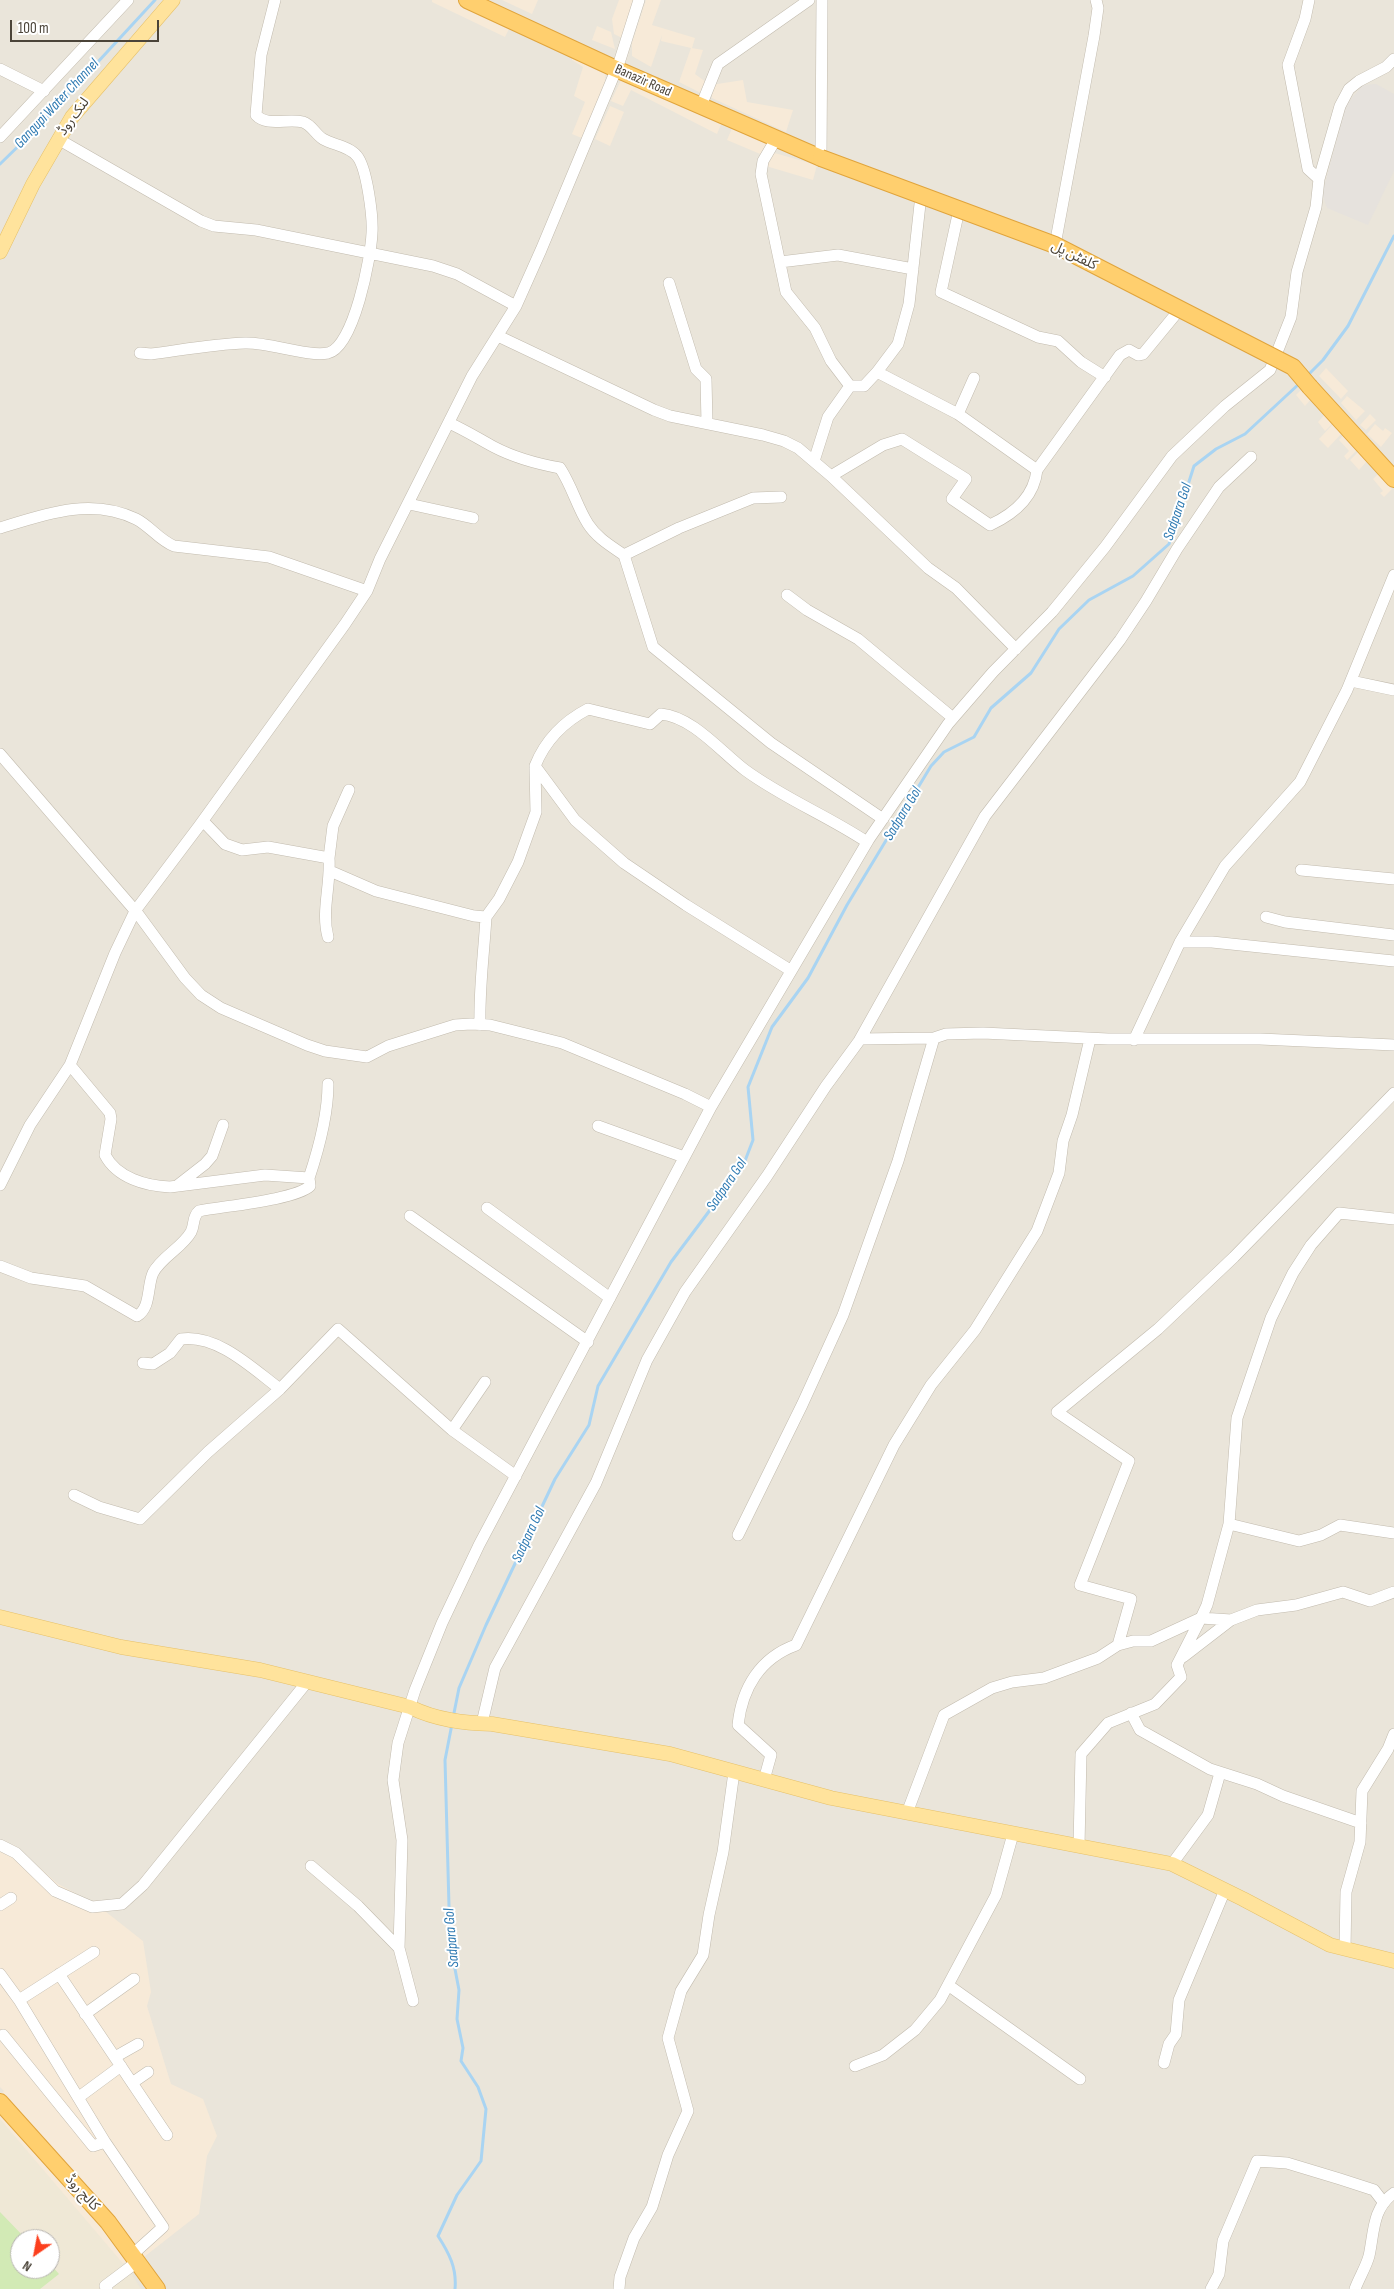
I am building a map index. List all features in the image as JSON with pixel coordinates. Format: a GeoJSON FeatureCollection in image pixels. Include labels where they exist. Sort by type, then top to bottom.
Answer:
{"type":"FeatureCollection","features":[{"type":"Feature","properties":{"kind":"highway","name":"Banazir Road"},"geometry":{"type":"LineString","coordinates":[[467,0],[616,69],[821,158]]}},
{"type":"Feature","properties":{"kind":"highway","name":"کلفٹن پل"},"geometry":{"type":"LineString","coordinates":[[821,158],[1055,246],[1293,367],[1394,479]]}},
{"type":"Feature","properties":{"kind":"highway","name":"کالج روڈ"},"geometry":{"type":"LineString","coordinates":[[0,2102],[108,2222],[157,2289]]}},
{"type":"Feature","properties":{"kind":"main road","name":"لنک روڈ"},"geometry":{"type":"LineString","coordinates":[[0,252],[33,184],[77,111],[173,0]]}},
{"type":"Feature","properties":{"kind":"main road"},"geometry":{"type":"LineString","coordinates":[[0,1616],[121,1647],[260,1670],[410,1707],[427,1716],[670,1754],[831,1798],[1172,1864],[1330,1945],[1394,1961]]}},
{"type":"Feature","properties":{"kind":"street"},"geometry":{"type":"LineString","coordinates":[[0,137],[128,0]]}},
{"type":"Feature","properties":{"kind":"street"},"geometry":{"type":"LineString","coordinates":[[140,353],[151,354],[245,343],[329,353],[341,345],[355,314],[370,253],[373,232],[362,167],[358,157],[353,152],[323,139],[306,123],[267,121],[259,118],[256,114],[261,55],[275,0]]}},
{"type":"Feature","properties":{"kind":"street"},"geometry":{"type":"LineString","coordinates":[[0,1185],[30,1125],[70,1065],[115,953],[135,911],[203,821],[368,591],[380,559],[410,504],[472,376],[516,306],[542,250],[616,69],[639,0]]}},
{"type":"Feature","properties":{"kind":"street"},"geometry":{"type":"LineString","coordinates":[[701,106],[718,64],[809,0]]}},
{"type":"Feature","properties":{"kind":"street"},"geometry":{"type":"LineString","coordinates":[[821,158],[822,0]]}},
{"type":"Feature","properties":{"kind":"street"},"geometry":{"type":"LineString","coordinates":[[1055,246],[1094,36],[1098,8],[1096,0]]}},
{"type":"Feature","properties":{"kind":"street"},"geometry":{"type":"LineString","coordinates":[[1309,0],[1305,19],[1288,65],[1308,169],[1319,179]]}},
{"type":"Feature","properties":{"kind":"street"},"geometry":{"type":"LineString","coordinates":[[413,2001],[399,1948],[402,1840],[393,1780],[398,1743],[442,1623],[480,1544],[711,1107],[867,842],[953,718],[1052,612],[1105,547],[1172,456],[1225,406],[1270,370],[1291,317],[1297,272],[1316,207],[1319,179],[1340,106],[1349,88],[1386,67],[1394,59]]}},
{"type":"Feature","properties":{"kind":"street"},"geometry":{"type":"LineString","coordinates":[[0,69],[44,91]]}},
{"type":"Feature","properties":{"kind":"street"},"geometry":{"type":"LineString","coordinates":[[776,138],[763,161],[761,174],[786,292],[815,328],[830,361],[850,386]]}},
{"type":"Feature","properties":{"kind":"street"},"geometry":{"type":"LineString","coordinates":[[58,140],[201,222],[214,226],[256,230],[432,266],[457,274],[516,306]]}},
{"type":"Feature","properties":{"kind":"street"},"geometry":{"type":"LineString","coordinates":[[850,386],[864,386],[898,344],[909,304],[921,195]]}},
{"type":"Feature","properties":{"kind":"street"},"geometry":{"type":"LineString","coordinates":[[960,210],[941,292],[1038,337],[1058,341],[1081,362],[1105,377]]}},
{"type":"Feature","properties":{"kind":"street"},"geometry":{"type":"LineString","coordinates":[[780,262],[838,255],[913,269]]}},
{"type":"Feature","properties":{"kind":"street"},"geometry":{"type":"LineString","coordinates":[[670,283],[696,369],[706,379],[707,423]]}},
{"type":"Feature","properties":{"kind":"street"},"geometry":{"type":"LineString","coordinates":[[831,476],[883,445],[902,439],[966,479],[952,499],[990,525],[1008,516],[1025,498],[1036,482],[1038,470],[1120,355],[1129,350],[1138,355],[1143,354],[1180,309]]}},
{"type":"Feature","properties":{"kind":"street"},"geometry":{"type":"LineString","coordinates":[[498,336],[670,416],[784,441],[798,448],[831,476],[928,568],[956,588],[1016,649]]}},
{"type":"Feature","properties":{"kind":"street"},"geometry":{"type":"LineString","coordinates":[[877,372],[958,414],[1038,470]]}},
{"type":"Feature","properties":{"kind":"street"},"geometry":{"type":"LineString","coordinates":[[958,414],[974,378]]}},
{"type":"Feature","properties":{"kind":"street"},"geometry":{"type":"LineString","coordinates":[[814,461],[828,417],[850,386]]}},
{"type":"Feature","properties":{"kind":"street"},"geometry":{"type":"LineString","coordinates":[[449,423],[474,434],[494,447],[533,463],[560,468],[569,482],[577,503],[589,525],[603,541],[624,555],[654,647],[771,743],[883,819]]}},
{"type":"Feature","properties":{"kind":"street"},"geometry":{"type":"LineString","coordinates":[[478,1724],[495,1668],[596,1483],[647,1360],[685,1292],[768,1176],[826,1086],[860,1039],[986,816],[1120,640],[1177,549],[1220,487],[1251,457]]}},
{"type":"Feature","properties":{"kind":"street"},"geometry":{"type":"LineString","coordinates":[[624,555],[679,528],[753,498],[781,497]]}},
{"type":"Feature","properties":{"kind":"street"},"geometry":{"type":"LineString","coordinates":[[410,504],[473,518]]}},
{"type":"Feature","properties":{"kind":"street"},"geometry":{"type":"LineString","coordinates":[[0,528],[59,511],[96,507],[117,511],[138,520],[165,542],[174,546],[270,557],[368,591]]}},
{"type":"Feature","properties":{"kind":"street"},"geometry":{"type":"LineString","coordinates":[[1134,1040],[1180,942],[1225,866],[1300,782],[1351,681],[1394,575]]}},
{"type":"Feature","properties":{"kind":"street"},"geometry":{"type":"LineString","coordinates":[[787,595],[808,610],[858,639],[953,718]]}},
{"type":"Feature","properties":{"kind":"street"},"geometry":{"type":"LineString","coordinates":[[1351,681],[1394,690]]}},
{"type":"Feature","properties":{"kind":"street"},"geometry":{"type":"LineString","coordinates":[[480,1025],[479,990],[484,959],[486,917],[518,862],[536,812],[535,766],[540,752],[557,731],[588,709],[650,724],[661,714],[673,715],[716,744],[745,770],[867,842]]}},
{"type":"Feature","properties":{"kind":"street"},"geometry":{"type":"LineString","coordinates":[[0,754],[135,911],[185,978],[201,995],[221,1008],[325,1052],[367,1057],[388,1046],[455,1026],[480,1025],[562,1043],[686,1094],[711,1107]]}},
{"type":"Feature","properties":{"kind":"street"},"geometry":{"type":"LineString","coordinates":[[535,766],[575,820],[624,863],[686,905],[790,970]]}},
{"type":"Feature","properties":{"kind":"street"},"geometry":{"type":"LineString","coordinates":[[328,937],[324,924],[330,871],[328,858],[333,826],[349,790]]}},
{"type":"Feature","properties":{"kind":"street"},"geometry":{"type":"LineString","coordinates":[[203,821],[226,844],[242,850],[268,847],[328,858]]}},
{"type":"Feature","properties":{"kind":"street"},"geometry":{"type":"LineString","coordinates":[[1301,870],[1394,879]]}},
{"type":"Feature","properties":{"kind":"street"},"geometry":{"type":"LineString","coordinates":[[330,871],[376,892],[474,916],[486,917]]}},
{"type":"Feature","properties":{"kind":"street"},"geometry":{"type":"LineString","coordinates":[[1266,917],[1285,922],[1394,935]]}},
{"type":"Feature","properties":{"kind":"street"},"geometry":{"type":"LineString","coordinates":[[1180,942],[1212,942],[1394,961]]}},
{"type":"Feature","properties":{"kind":"street"},"geometry":{"type":"LineString","coordinates":[[860,1039],[934,1038],[946,1034],[983,1032],[1090,1039],[1260,1039],[1394,1045]]}},
{"type":"Feature","properties":{"kind":"street"},"geometry":{"type":"LineString","coordinates":[[738,1535],[802,1405],[843,1315],[898,1161],[934,1038]]}},
{"type":"Feature","properties":{"kind":"street"},"geometry":{"type":"LineString","coordinates":[[764,1780],[771,1755],[746,1731],[738,1726],[739,1714],[750,1684],[764,1664],[779,1651],[796,1645],[894,1445],[930,1385],[975,1330],[1037,1231],[1059,1174],[1063,1141],[1072,1115],[1090,1039]]}},
{"type":"Feature","properties":{"kind":"street"},"geometry":{"type":"LineString","coordinates":[[70,1065],[110,1113],[110,1129],[105,1148],[108,1160],[129,1178],[154,1186],[265,1175],[309,1178]]}},
{"type":"Feature","properties":{"kind":"street"},"geometry":{"type":"LineString","coordinates":[[0,1266],[31,1278],[85,1286],[137,1316],[142,1313],[150,1291],[153,1273],[190,1234],[194,1214],[199,1211],[305,1191],[310,1186],[309,1178],[317,1152],[328,1100],[328,1084]]}},
{"type":"Feature","properties":{"kind":"street"},"geometry":{"type":"LineString","coordinates":[[1118,1645],[1131,1599],[1080,1585],[1129,1461],[1058,1412],[1158,1328],[1234,1257],[1394,1093]]}},
{"type":"Feature","properties":{"kind":"street"},"geometry":{"type":"LineString","coordinates":[[178,1185],[212,1156],[223,1125]]}},
{"type":"Feature","properties":{"kind":"street"},"geometry":{"type":"LineString","coordinates":[[598,1126],[684,1157]]}},
{"type":"Feature","properties":{"kind":"street"},"geometry":{"type":"LineString","coordinates":[[487,1208],[610,1298]]}},
{"type":"Feature","properties":{"kind":"street"},"geometry":{"type":"LineString","coordinates":[[1079,1846],[1081,1754],[1108,1723],[1155,1704],[1181,1677],[1177,1664],[1207,1605],[1229,1524],[1237,1418],[1270,1318],[1293,1272],[1311,1244],[1339,1213],[1394,1219]]}},
{"type":"Feature","properties":{"kind":"street"},"geometry":{"type":"LineString","coordinates":[[410,1216],[588,1342]]}},
{"type":"Feature","properties":{"kind":"street"},"geometry":{"type":"LineString","coordinates":[[74,1495],[99,1507],[140,1519],[208,1452],[280,1389],[338,1329],[452,1430],[516,1476]]}},
{"type":"Feature","properties":{"kind":"street"},"geometry":{"type":"LineString","coordinates":[[143,1363],[153,1364],[170,1353],[181,1339],[203,1340],[228,1351],[280,1389]]}},
{"type":"Feature","properties":{"kind":"street"},"geometry":{"type":"LineString","coordinates":[[452,1430],[485,1382]]}},
{"type":"Feature","properties":{"kind":"street"},"geometry":{"type":"LineString","coordinates":[[1229,1524],[1299,1541],[1321,1535],[1340,1525],[1394,1533]]}},
{"type":"Feature","properties":{"kind":"street"},"geometry":{"type":"LineString","coordinates":[[1179,1660],[1231,1620],[1257,1610],[1296,1605],[1343,1592],[1370,1601],[1394,1592]]}},
{"type":"Feature","properties":{"kind":"street"},"geometry":{"type":"LineString","coordinates":[[908,1813],[944,1715],[992,1688],[1012,1682],[1044,1678],[1098,1658],[1118,1645],[1133,1641],[1151,1641],[1201,1618],[1231,1620]]}},
{"type":"Feature","properties":{"kind":"street"},"geometry":{"type":"LineString","coordinates":[[0,1845],[16,1853],[55,1891],[92,1907],[122,1904],[143,1885],[307,1682]]}},
{"type":"Feature","properties":{"kind":"street"},"geometry":{"type":"LineString","coordinates":[[1131,1713],[1140,1730],[1220,1773],[1257,1784],[1283,1796],[1361,1823]]}},
{"type":"Feature","properties":{"kind":"street"},"geometry":{"type":"LineString","coordinates":[[1345,1949],[1346,1892],[1360,1842],[1362,1791],[1388,1749],[1394,1734]]}},
{"type":"Feature","properties":{"kind":"street"},"geometry":{"type":"LineString","coordinates":[[619,2289],[620,2277],[634,2238],[652,2207],[668,2155],[688,2111],[668,2038],[681,1991],[703,1956],[709,1915],[723,1852],[734,1772]]}},
{"type":"Feature","properties":{"kind":"street"},"geometry":{"type":"LineString","coordinates":[[1172,1864],[1208,1815],[1220,1773]]}},
{"type":"Feature","properties":{"kind":"street"},"geometry":{"type":"LineString","coordinates":[[856,2066],[882,2055],[915,2030],[940,2000],[996,1895],[1014,1834]]}},
{"type":"Feature","properties":{"kind":"street"},"geometry":{"type":"LineString","coordinates":[[311,1866],[358,1906],[399,1948]]}},
{"type":"Feature","properties":{"kind":"street"},"geometry":{"type":"LineString","coordinates":[[1164,2064],[1169,2044],[1176,2034],[1179,2000],[1226,1890]]}},
{"type":"Feature","properties":{"kind":"street"},"geometry":{"type":"LineString","coordinates":[[0,1905],[11,1898]]}},
{"type":"Feature","properties":{"kind":"street"},"geometry":{"type":"LineString","coordinates":[[19,2000],[94,1952]]}},
{"type":"Feature","properties":{"kind":"street"},"geometry":{"type":"LineString","coordinates":[[0,1974],[19,2000],[105,2142],[163,2227],[135,2258],[105,2286],[106,2289]]}},
{"type":"Feature","properties":{"kind":"street"},"geometry":{"type":"LineString","coordinates":[[59,1974],[167,2135]]}},
{"type":"Feature","properties":{"kind":"street"},"geometry":{"type":"LineString","coordinates":[[85,2014],[134,1979]]}},
{"type":"Feature","properties":{"kind":"street"},"geometry":{"type":"LineString","coordinates":[[948,1985],[1080,2079]]}},
{"type":"Feature","properties":{"kind":"street"},"geometry":{"type":"LineString","coordinates":[[3,2035],[93,2146],[105,2142]]}},
{"type":"Feature","properties":{"kind":"street"},"geometry":{"type":"LineString","coordinates":[[79,2097],[138,2044]]}},
{"type":"Feature","properties":{"kind":"street"},"geometry":{"type":"LineString","coordinates":[[132,2083],[148,2072]]}},
{"type":"Feature","properties":{"kind":"street"},"geometry":{"type":"LineString","coordinates":[[1210,2289],[1219,2274],[1223,2241],[1257,2161],[1287,2163],[1374,2190],[1384,2203]]}},
{"type":"Feature","properties":{"kind":"street"},"geometry":{"type":"LineString","coordinates":[[1355,2289],[1369,2257],[1377,2215],[1384,2203],[1394,2193]]}},
{"type":"Feature","properties":{"kind":"shaded area"},"geometry":{"type":"Polygon","coordinates":[[[0,0],[1394,0],[1394,2289],[0,2289],[0,0]]]}},
{"type":"Feature","properties":{"kind":"shaded area"},"geometry":{"type":"Polygon","coordinates":[[[432,0],[457,0],[512,23],[505,37],[432,2],[432,0]]]}},
{"type":"Feature","properties":{"kind":"shaded area"},"geometry":{"type":"Polygon","coordinates":[[[502,0],[538,0],[532,14],[502,0]]]}},
{"type":"Feature","properties":{"kind":"shaded area"},"geometry":{"type":"Polygon","coordinates":[[[619,0],[635,0],[622,38],[614,34],[612,19],[619,0]]]}},
{"type":"Feature","properties":{"kind":"shaded area"},"geometry":{"type":"Polygon","coordinates":[[[646,0],[661,0],[652,25],[695,38],[692,48],[703,50],[695,74],[706,82],[701,93],[679,82],[691,48],[661,41],[662,35],[651,67],[632,56],[632,43],[646,0]]]}},
{"type":"Feature","properties":{"kind":"shaded area"},"geometry":{"type":"Polygon","coordinates":[[[597,26],[611,32],[615,49],[592,40],[597,26]]]}},
{"type":"Feature","properties":{"kind":"shaded area"},"geometry":{"type":"Polygon","coordinates":[[[561,44],[606,66],[605,82],[584,139],[572,134],[585,102],[574,96],[583,67],[572,60],[572,57],[558,52],[561,44]]]}},
{"type":"Feature","properties":{"kind":"shaded area"},"geometry":{"type":"Polygon","coordinates":[[[624,74],[722,122],[717,134],[631,90],[623,106],[611,101],[624,74]]]}},
{"type":"Feature","properties":{"kind":"shaded area"},"geometry":{"type":"Polygon","coordinates":[[[743,80],[747,102],[793,110],[786,132],[712,98],[711,85],[743,80]]]}},
{"type":"Feature","properties":{"kind":"shaded area"},"geometry":{"type":"Polygon","coordinates":[[[1376,84],[1394,94],[1394,171],[1368,225],[1327,208],[1322,194],[1346,105],[1363,85],[1376,84]]]}},
{"type":"Feature","properties":{"kind":"shaded area"},"geometry":{"type":"Polygon","coordinates":[[[610,106],[624,112],[610,146],[595,139],[610,106]]]}},
{"type":"Feature","properties":{"kind":"shaded area"},"geometry":{"type":"Polygon","coordinates":[[[733,126],[771,143],[765,156],[727,140],[733,126]]]}},
{"type":"Feature","properties":{"kind":"shaded area"},"geometry":{"type":"Polygon","coordinates":[[[771,152],[817,165],[813,180],[766,166],[771,152]]]}},
{"type":"Feature","properties":{"kind":"shaded area"},"geometry":{"type":"Polygon","coordinates":[[[1326,368],[1348,391],[1341,399],[1319,376],[1326,368]]]}},
{"type":"Feature","properties":{"kind":"shaded area"},"geometry":{"type":"Polygon","coordinates":[[[1304,387],[1313,397],[1305,406],[1296,395],[1304,387]]]}},
{"type":"Feature","properties":{"kind":"shaded area"},"geometry":{"type":"Polygon","coordinates":[[[1347,396],[1365,411],[1356,420],[1341,403],[1347,396]]]}},
{"type":"Feature","properties":{"kind":"shaded area"},"geometry":{"type":"Polygon","coordinates":[[[1326,413],[1334,422],[1325,431],[1318,422],[1326,413]]]}},
{"type":"Feature","properties":{"kind":"shaded area"},"geometry":{"type":"Polygon","coordinates":[[[1370,414],[1376,420],[1366,430],[1360,425],[1370,414]]]}},
{"type":"Feature","properties":{"kind":"shaded area"},"geometry":{"type":"Polygon","coordinates":[[[1335,422],[1344,431],[1328,448],[1319,439],[1335,422]]]}},
{"type":"Feature","properties":{"kind":"shaded area"},"geometry":{"type":"Polygon","coordinates":[[[1375,424],[1383,431],[1385,428],[1392,433],[1381,447],[1367,434],[1375,424]]]}},
{"type":"Feature","properties":{"kind":"shaded area"},"geometry":{"type":"Polygon","coordinates":[[[1345,433],[1358,449],[1347,460],[1344,456],[1349,451],[1339,440],[1345,433]]]}},
{"type":"Feature","properties":{"kind":"shaded area"},"geometry":{"type":"Polygon","coordinates":[[[1360,450],[1368,460],[1359,470],[1350,460],[1360,450]]]}},
{"type":"Feature","properties":{"kind":"shaded area"},"geometry":{"type":"Polygon","coordinates":[[[1379,473],[1392,489],[1384,497],[1380,493],[1383,491],[1373,479],[1379,473]]]}},
{"type":"Feature","properties":{"kind":"shaded area"},"geometry":{"type":"Polygon","coordinates":[[[0,1842],[14,1845],[58,1884],[96,1904],[143,1941],[151,1992],[147,2006],[171,2084],[203,2099],[217,2136],[207,2156],[199,2214],[144,2257],[114,2266],[0,2135],[0,2095],[4,2091],[0,2087],[0,1842]]]}},
{"type":"Feature","properties":{"kind":"shaded area"},"geometry":{"type":"Polygon","coordinates":[[[0,2119],[131,2273],[141,2289],[0,2289],[0,2119]]]}},
{"type":"Feature","properties":{"kind":"green space"},"geometry":{"type":"Polygon","coordinates":[[[0,2212],[16,2229],[10,2229],[10,2279],[53,2279],[40,2289],[0,2289],[0,2212]]]}},
{"type":"Feature","properties":{"kind":"waterway","name":"Gangupi Water Channel"},"geometry":{"type":"LineString","coordinates":[[0,164],[37,128],[155,0]]}},
{"type":"Feature","properties":{"kind":"waterway","name":"Sadpara Gol"},"geometry":{"type":"LineString","coordinates":[[1308,375],[1323,360],[1348,326],[1394,236]]}},
{"type":"Feature","properties":{"kind":"waterway","name":"Sadpara Gol"},"geometry":{"type":"LineString","coordinates":[[453,1718],[459,1688],[486,1625],[555,1479],[589,1425],[598,1386],[671,1262],[743,1166],[753,1140],[748,1087],[772,1027],[808,978],[847,905],[931,766],[944,752],[974,737],[991,708],[1031,673],[1059,629],[1089,600],[1133,576],[1169,544],[1194,466],[1216,449],[1245,434],[1300,383]]}},
{"type":"Feature","properties":{"kind":"waterway","name":"Sadpara Gol"},"geometry":{"type":"LineString","coordinates":[[452,1724],[445,1760],[450,1943],[459,1990],[457,2019],[463,2048],[461,2061],[478,2087],[486,2109],[481,2161],[457,2195],[438,2236],[446,2248],[451,2261],[455,2274],[455,2289]]}}]}
